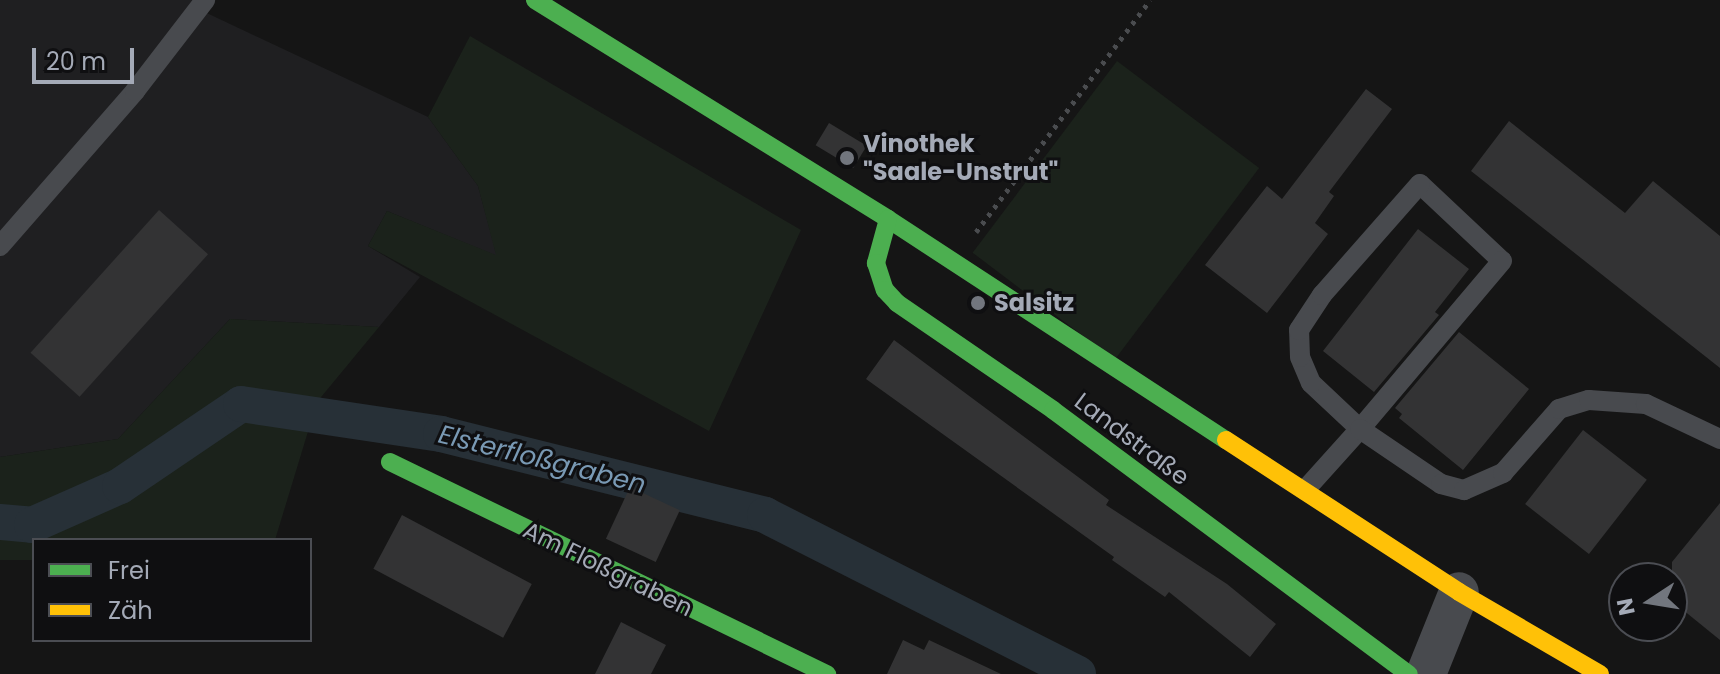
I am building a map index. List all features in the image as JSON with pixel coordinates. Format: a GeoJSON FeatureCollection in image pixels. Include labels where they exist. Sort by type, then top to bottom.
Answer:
{"type":"FeatureCollection","features":[{"type":"Feature","properties":{"kind":"main road","name":"Landstraße"},"geometry":{"type":"LineString","coordinates":[[535,0],[888,219],[1459,592],[1600,674]]}},
{"type":"Feature","properties":{"kind":"main road","name":"Landstraße"},"geometry":{"type":"LineString","coordinates":[[888,219],[876,263],[885,290],[897,303],[1053,410],[1409,674]]}},
{"type":"Feature","properties":{"kind":"main road","name":"Am Floßgraben"},"geometry":{"type":"LineString","coordinates":[[390,462],[827,674]]}},
{"type":"Feature","properties":{"kind":"street"},"geometry":{"type":"LineString","coordinates":[[1426,674],[1459,592]]}},
{"type":"Feature","properties":{"kind":"lane"},"geometry":{"type":"LineString","coordinates":[[0,246],[135,91],[205,0]]}},
{"type":"Feature","properties":{"kind":"lane"},"geometry":{"type":"LineString","coordinates":[[1305,490],[1360,429],[1502,261],[1420,184],[1322,295],[1299,330],[1300,357],[1311,383],[1360,429],[1441,484],[1464,490],[1503,473],[1559,409],[1589,400],[1646,404],[1720,439]]}},
{"type":"Feature","properties":{"kind":"path"},"geometry":{"type":"LineString","coordinates":[[954,262],[1150,0]]}},
{"type":"Feature","properties":{"kind":"shaded area"},"geometry":{"type":"Polygon","coordinates":[[[0,0],[197,0],[194,7],[428,117],[478,186],[497,256],[387,211],[368,246],[420,277],[379,327],[230,319],[118,439],[0,457],[0,0]]]}},
{"type":"Feature","properties":{"kind":"shaded area"},"geometry":{"type":"Polygon","coordinates":[[[470,36],[801,230],[709,431],[368,246],[387,211],[496,255],[478,186],[428,117],[470,36]]]}},
{"type":"Feature","properties":{"kind":"shaded area"},"geometry":{"type":"Polygon","coordinates":[[[1117,61],[1259,168],[1115,360],[973,253],[1117,61]]]}},
{"type":"Feature","properties":{"kind":"shaded area"},"geometry":{"type":"Polygon","coordinates":[[[230,319],[379,327],[317,402],[276,538],[32,538],[32,560],[0,560],[0,457],[118,439],[230,319]]]}},
{"type":"Feature","properties":{"kind":"building"},"geometry":{"type":"Polygon","coordinates":[[[1366,89],[1392,109],[1329,192],[1334,196],[1315,223],[1328,234],[1267,313],[1205,265],[1267,186],[1282,199],[1366,89]]]}},
{"type":"Feature","properties":{"kind":"building"},"geometry":{"type":"Polygon","coordinates":[[[1509,121],[1625,213],[1653,181],[1720,236],[1720,368],[1471,171],[1509,121]]]}},
{"type":"Feature","properties":{"kind":"building","name":"Vinothek \"Saale-Unstrut\""},"geometry":{"type":"Polygon","coordinates":[[[829,123],[867,146],[853,168],[816,145],[829,123]]]}},
{"type":"Feature","properties":{"kind":"building"},"geometry":{"type":"Polygon","coordinates":[[[159,210],[208,254],[80,397],[31,353],[159,210]]]}},
{"type":"Feature","properties":{"kind":"building"},"geometry":{"type":"Polygon","coordinates":[[[1418,229],[1469,269],[1435,312],[1439,315],[1374,392],[1323,351],[1418,229]]]}},
{"type":"Feature","properties":{"kind":"building"},"geometry":{"type":"Polygon","coordinates":[[[1459,332],[1529,389],[1463,470],[1399,418],[1402,414],[1395,408],[1459,332]]]}},
{"type":"Feature","properties":{"kind":"building"},"geometry":{"type":"Polygon","coordinates":[[[894,340],[1109,500],[1106,505],[1227,584],[1276,624],[1250,657],[1169,592],[1165,597],[1112,560],[1114,557],[866,379],[894,340]]]}},
{"type":"Feature","properties":{"kind":"building"},"geometry":{"type":"Polygon","coordinates":[[[1583,430],[1647,480],[1589,554],[1525,504],[1583,430]]]}},
{"type":"Feature","properties":{"kind":"building"},"geometry":{"type":"Polygon","coordinates":[[[630,487],[680,510],[656,562],[606,539],[630,487]]]}},
{"type":"Feature","properties":{"kind":"building"},"geometry":{"type":"Polygon","coordinates":[[[1720,503],[1720,640],[1688,614],[1688,562],[1672,562],[1720,503]]]}},
{"type":"Feature","properties":{"kind":"building"},"geometry":{"type":"Polygon","coordinates":[[[402,515],[532,584],[503,638],[373,569],[402,515]]]}},
{"type":"Feature","properties":{"kind":"building"},"geometry":{"type":"Polygon","coordinates":[[[621,622],[666,645],[651,674],[595,674],[621,622]]]}},
{"type":"Feature","properties":{"kind":"building"},"geometry":{"type":"Polygon","coordinates":[[[903,640],[924,650],[929,640],[1001,674],[887,674],[903,640]]]}},
{"type":"Feature","properties":{"kind":"waterway","name":"Elsterfloßgraben"},"geometry":{"type":"LineString","coordinates":[[0,522],[32,525],[120,486],[241,404],[441,434],[765,515],[1078,674]]}},
{"type":"Feature","properties":{"kind":"traffic: fast"},"geometry":{"type":"LineString","coordinates":[[535,0],[888,219],[1226,440]]}},
{"type":"Feature","properties":{"kind":"traffic: fast"},"geometry":{"type":"LineString","coordinates":[[888,219],[876,263],[885,290],[897,303],[1053,410],[1409,674]]}},
{"type":"Feature","properties":{"kind":"traffic: fast"},"geometry":{"type":"LineString","coordinates":[[390,462],[827,674]]}},
{"type":"Feature","properties":{"kind":"traffic: slow"},"geometry":{"type":"LineString","coordinates":[[1226,440],[1459,592],[1600,674]]}},
{"type":"Feature","properties":{"kind":"place","name":"Vinothek \"Saale-Unstrut\""},"geometry":{"type":"Point","coordinates":[847,158]}},
{"type":"Feature","properties":{"kind":"place","name":"Salsitz"},"geometry":{"type":"Point","coordinates":[978,303]}}]}
